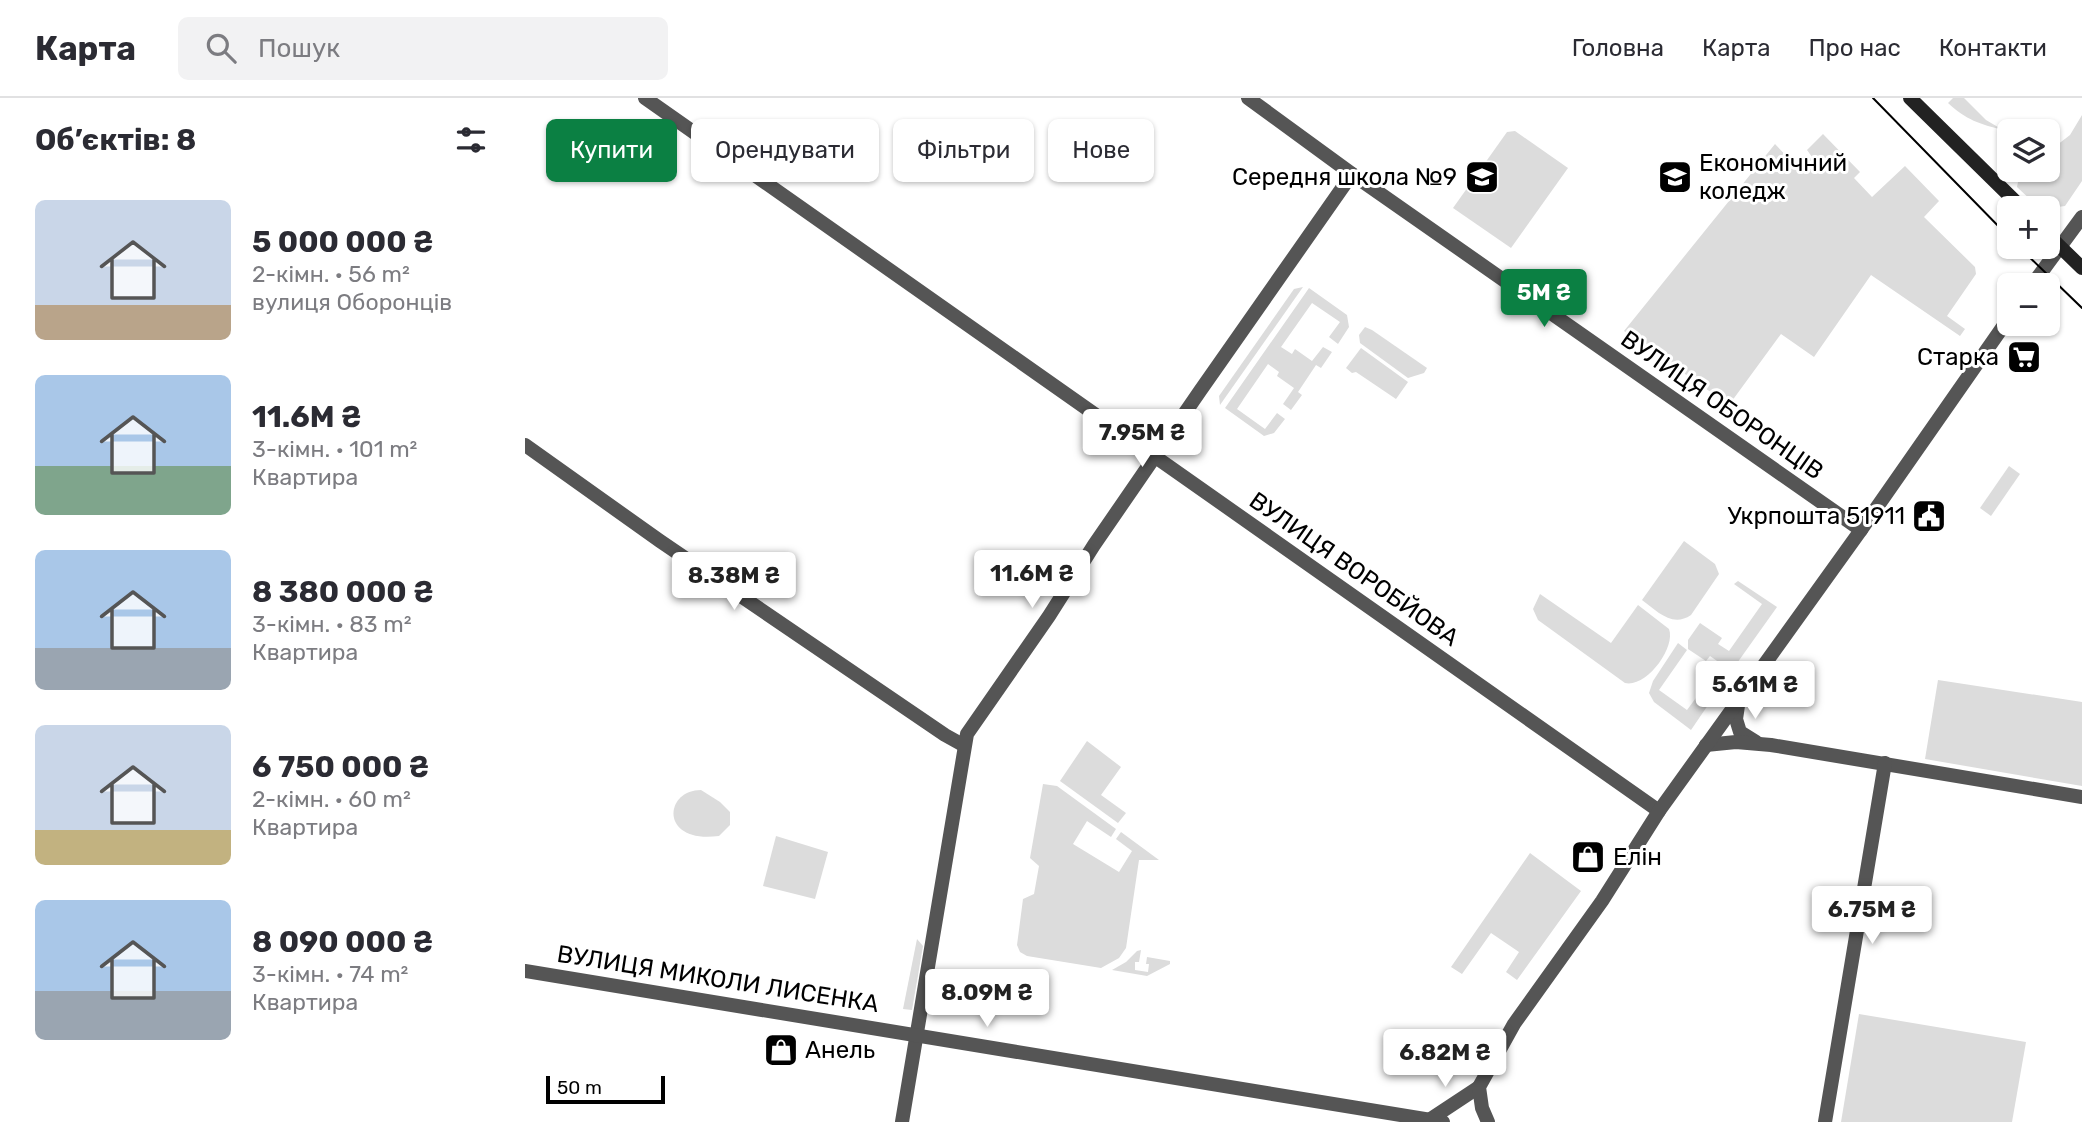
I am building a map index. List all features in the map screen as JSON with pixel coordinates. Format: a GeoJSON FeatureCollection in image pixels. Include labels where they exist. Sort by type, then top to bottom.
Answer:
{"type":"FeatureCollection","features":[{"type":"Feature","properties":{"kind":"main road"},"geometry":{"type":"LineString","coordinates":[[1910,98],[2010,196]]}},
{"type":"Feature","properties":{"kind":"main road"},"geometry":{"type":"LineString","coordinates":[[2060,245],[2082,268]]}},
{"type":"Feature","properties":{"kind":"street","name":"ВУЛИЦЯ ВОРОБЙОВА"},"geometry":{"type":"LineString","coordinates":[[645,98],[1659,811]]}},
{"type":"Feature","properties":{"kind":"street","name":"ВУЛИЦЯ ОБОРОНЦІВ"},"geometry":{"type":"LineString","coordinates":[[1248,98],[1352,174],[1861,530]]}},
{"type":"Feature","properties":{"kind":"street"},"geometry":{"type":"LineString","coordinates":[[902,1122],[963,745],[975,720],[1049,616],[1094,545],[1352,174]]}},
{"type":"Feature","properties":{"kind":"street"},"geometry":{"type":"LineString","coordinates":[[2060,245],[2082,217]]}},
{"type":"Feature","properties":{"kind":"street"},"geometry":{"type":"LineString","coordinates":[[1436,1121],[1479,1087],[1514,1024],[1602,901],[1659,811],[1997,335]]}},
{"type":"Feature","properties":{"kind":"street"},"geometry":{"type":"LineString","coordinates":[[525,445],[660,541],[963,745]]}},
{"type":"Feature","properties":{"kind":"street"},"geometry":{"type":"LineString","coordinates":[[1741,694],[1736,719],[1740,732],[1751,740],[2082,797]]}},
{"type":"Feature","properties":{"kind":"street"},"geometry":{"type":"LineString","coordinates":[[1706,744],[1771,745]]}},
{"type":"Feature","properties":{"kind":"street"},"geometry":{"type":"LineString","coordinates":[[1825,1122],[1885,763]]}},
{"type":"Feature","properties":{"kind":"street","name":"ВУЛИЦЯ МИКОЛИ ЛИСЕНКА"},"geometry":{"type":"LineString","coordinates":[[525,971],[1436,1121]]}},
{"type":"Feature","properties":{"kind":"street"},"geometry":{"type":"LineString","coordinates":[[1479,1087],[1482,1108],[1488,1122]]}},
{"type":"Feature","properties":{"kind":"shaded area"},"geometry":{"type":"Polygon","coordinates":[[[1953,98],[1964,98],[1997,128],[1961,114],[1948,103],[1953,98]]]}},
{"type":"Feature","properties":{"kind":"shaded area"},"geometry":{"type":"Polygon","coordinates":[[[2082,115],[2082,181],[2065,206],[2060,206],[2060,196],[2026,196],[2017,187],[2018,182],[2060,182],[2060,143],[2070,135],[2082,115]]]}},
{"type":"Feature","properties":{"kind":"shaded area"},"geometry":{"type":"Polygon","coordinates":[[[1515,131],[1568,168],[1511,248],[1453,208],[1507,132],[1515,131]]]}},
{"type":"Feature","properties":{"kind":"shaded area"},"geometry":{"type":"Polygon","coordinates":[[[1823,134],[1860,172],[1854,178],[1872,197],[1905,166],[1939,201],[1924,217],[1975,267],[1976,274],[1947,316],[1965,329],[1960,336],[1871,275],[1814,357],[1781,334],[1729,405],[1624,331],[1775,144],[1799,169],[1812,157],[1807,150],[1823,134]]]}},
{"type":"Feature","properties":{"kind":"shaded area"},"geometry":{"type":"Polygon","coordinates":[[[1303,287],[1220,405],[1219,396],[1294,289],[1303,287]]]}},
{"type":"Feature","properties":{"kind":"shaded area"},"geometry":{"type":"Polygon","coordinates":[[[1309,288],[1347,315],[1349,327],[1338,344],[1329,337],[1340,322],[1312,303],[1281,347],[1292,354],[1295,349],[1312,361],[1323,347],[1332,352],[1321,368],[1316,365],[1298,392],[1302,395],[1291,410],[1283,404],[1294,388],[1277,376],[1279,372],[1268,364],[1237,409],[1265,429],[1277,413],[1285,419],[1274,433],[1264,436],[1225,408],[1309,288]]]}},
{"type":"Feature","properties":{"kind":"shaded area"},"geometry":{"type":"Polygon","coordinates":[[[1365,327],[1427,368],[1424,373],[1408,378],[1360,343],[1359,335],[1365,327]]]}},
{"type":"Feature","properties":{"kind":"shaded area"},"geometry":{"type":"Polygon","coordinates":[[[1361,348],[1408,382],[1396,399],[1346,368],[1361,348]]]}},
{"type":"Feature","properties":{"kind":"shaded area"},"geometry":{"type":"Polygon","coordinates":[[[2009,466],[2020,474],[1991,516],[1980,508],[2009,466]]]}},
{"type":"Feature","properties":{"kind":"shaded area"},"geometry":{"type":"Polygon","coordinates":[[[1684,541],[1715,564],[1719,574],[1691,615],[1677,620],[1659,613],[1642,600],[1684,541]]]}},
{"type":"Feature","properties":{"kind":"shaded area"},"geometry":{"type":"Polygon","coordinates":[[[1738,581],[1777,607],[1725,680],[1714,673],[1720,663],[1710,656],[1706,661],[1688,649],[1688,640],[1700,623],[1722,638],[1718,644],[1729,651],[1762,604],[1734,584],[1738,581]]]}},
{"type":"Feature","properties":{"kind":"shaded area"},"geometry":{"type":"Polygon","coordinates":[[[1540,594],[1611,643],[1638,605],[1669,629],[1670,637],[1664,656],[1642,679],[1625,683],[1538,620],[1533,609],[1540,594]]]}},
{"type":"Feature","properties":{"kind":"shaded area"},"geometry":{"type":"Polygon","coordinates":[[[1678,643],[1687,650],[1659,690],[1687,710],[1710,679],[1721,686],[1691,730],[1654,702],[1649,693],[1653,681],[1678,643]]]}},
{"type":"Feature","properties":{"kind":"shaded area"},"geometry":{"type":"Polygon","coordinates":[[[1938,680],[2082,702],[2082,786],[1925,759],[1938,680]]]}},
{"type":"Feature","properties":{"kind":"shaded area"},"geometry":{"type":"Polygon","coordinates":[[[1087,741],[1121,767],[1101,795],[1126,813],[1118,823],[1060,781],[1087,741]]]}},
{"type":"Feature","properties":{"kind":"shaded area"},"geometry":{"type":"Polygon","coordinates":[[[1043,784],[1057,786],[1116,829],[1111,837],[1087,821],[1073,844],[1119,872],[1132,851],[1116,839],[1121,832],[1159,860],[1139,860],[1126,948],[1119,958],[1101,968],[1027,956],[1020,952],[1017,945],[1023,899],[1034,894],[1039,866],[1030,858],[1043,784]]]}},
{"type":"Feature","properties":{"kind":"shaded area"},"geometry":{"type":"Polygon","coordinates":[[[701,790],[730,812],[730,825],[719,836],[699,836],[686,832],[677,825],[675,807],[680,798],[689,792],[701,790]]]}},
{"type":"Feature","properties":{"kind":"shaded area"},"geometry":{"type":"Polygon","coordinates":[[[776,836],[828,852],[815,899],[763,886],[776,836]]]}},
{"type":"Feature","properties":{"kind":"shaded area"},"geometry":{"type":"Polygon","coordinates":[[[1530,853],[1581,891],[1517,980],[1506,972],[1519,952],[1491,933],[1462,974],[1451,967],[1530,853]]]}},
{"type":"Feature","properties":{"kind":"shaded area"},"geometry":{"type":"Polygon","coordinates":[[[917,939],[923,946],[912,1010],[903,1009],[917,939]]]}},
{"type":"Feature","properties":{"kind":"shaded area"},"geometry":{"type":"Polygon","coordinates":[[[1141,950],[1139,962],[1135,962],[1135,970],[1148,972],[1147,957],[1170,961],[1170,964],[1147,976],[1112,970],[1126,962],[1137,951],[1141,950]]]}},
{"type":"Feature","properties":{"kind":"shaded area"},"geometry":{"type":"Polygon","coordinates":[[[1859,1014],[2026,1042],[2012,1122],[1841,1122],[1859,1014]]]}},
{"type":"Feature","properties":{"kind":"tram line"},"geometry":{"type":"LineString","coordinates":[[1873,98],[1997,225]]}},
{"type":"Feature","properties":{"kind":"tram line"},"geometry":{"type":"LineString","coordinates":[[2031,259],[2082,308]]}},
{"type":"Feature","properties":{"kind":"place","name":"Середня школа №9"},"geometry":{"type":"Point","coordinates":[1482,177]}},
{"type":"Feature","properties":{"kind":"place","name":"Економічний коледж"},"geometry":{"type":"Point","coordinates":[1675,177]}},
{"type":"Feature","properties":{"kind":"place","name":"Старка"},"geometry":{"type":"Point","coordinates":[2024,357]}},
{"type":"Feature","properties":{"kind":"place","name":"Укрпошта 51911"},"geometry":{"type":"Point","coordinates":[1929,516]}},
{"type":"Feature","properties":{"kind":"place","name":"Елін"},"geometry":{"type":"Point","coordinates":[1588,857]}},
{"type":"Feature","properties":{"kind":"place","name":"Анель"},"geometry":{"type":"Point","coordinates":[781,1050]}}]}
